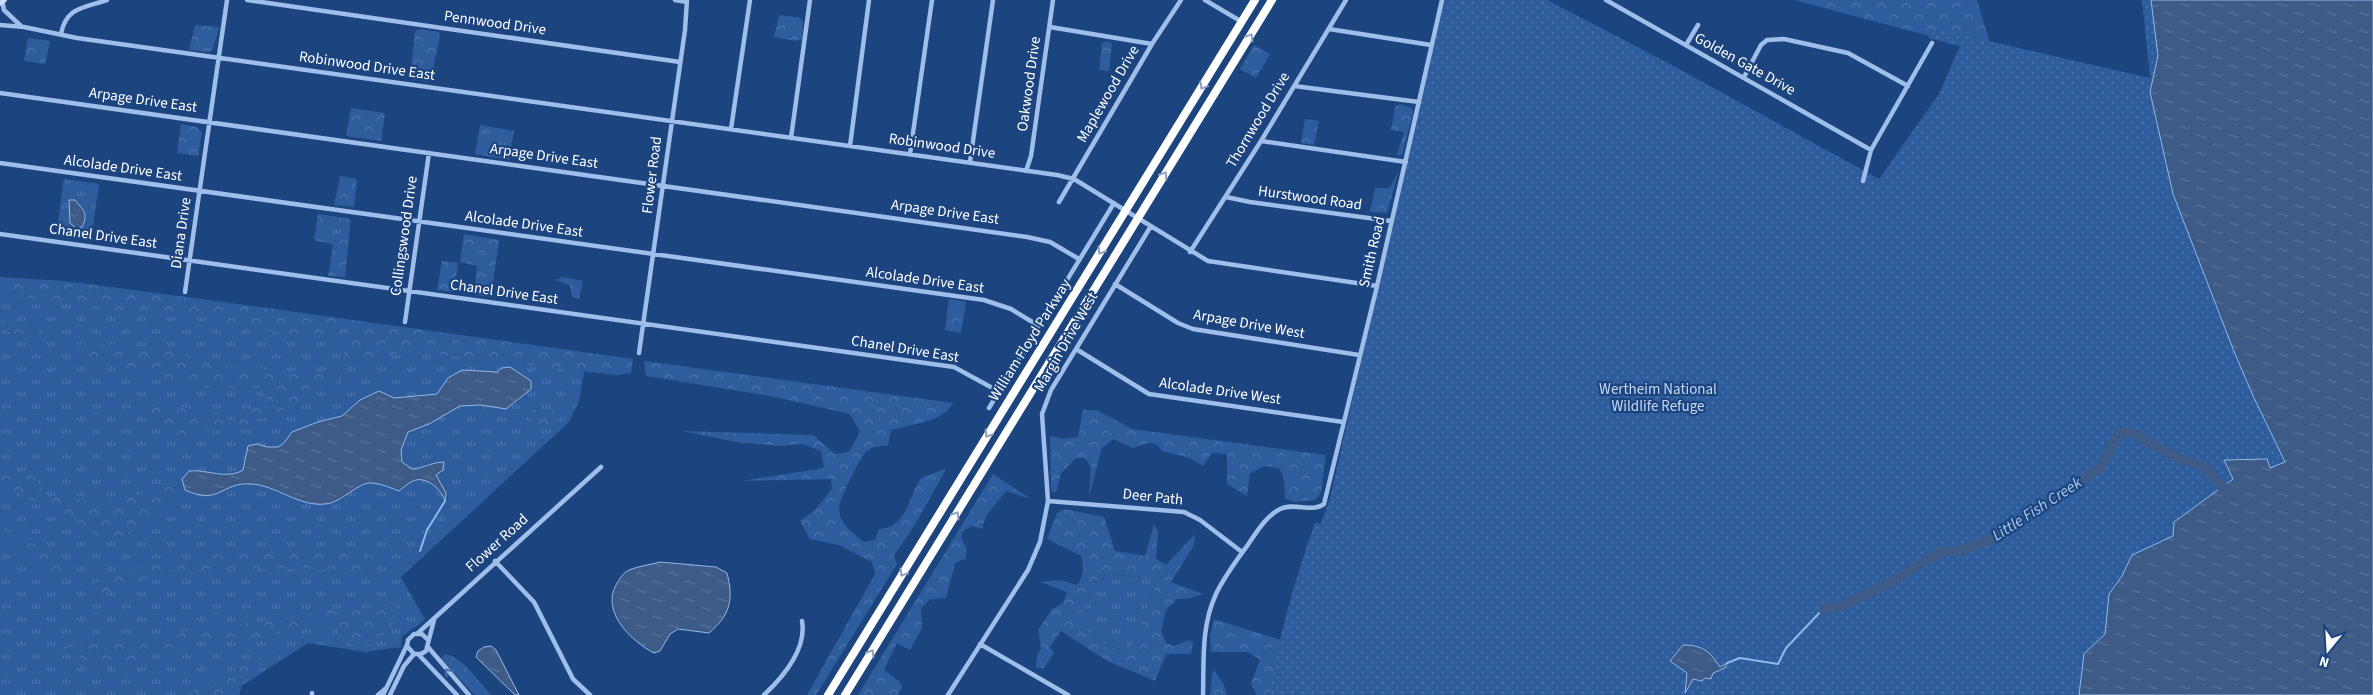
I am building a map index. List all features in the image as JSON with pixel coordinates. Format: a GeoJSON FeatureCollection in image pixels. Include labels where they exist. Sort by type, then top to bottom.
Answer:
{"type":"FeatureCollection","features":[{"type":"Feature","properties":{"kind":"highway","name":"William Floyd Parkway"},"geometry":{"type":"LineString","coordinates":[[828,695],[1255,0]]}},
{"type":"Feature","properties":{"kind":"highway","name":"William Floyd Parkway"},"geometry":{"type":"LineString","coordinates":[[845,695],[1272,0]]}},
{"type":"Feature","properties":{"kind":"street"},"geometry":{"type":"LineString","coordinates":[[61,34],[64,20],[71,12],[106,0]]}},
{"type":"Feature","properties":{"kind":"street","name":"Diana Drive"},"geometry":{"type":"LineString","coordinates":[[185,292],[227,0]]}},
{"type":"Feature","properties":{"kind":"street","name":"Pennwood Drive"},"geometry":{"type":"LineString","coordinates":[[247,0],[680,62]]}},
{"type":"Feature","properties":{"kind":"street"},"geometry":{"type":"LineString","coordinates":[[675,0],[687,1]]}},
{"type":"Feature","properties":{"kind":"street"},"geometry":{"type":"LineString","coordinates":[[731,129],[750,0]]}},
{"type":"Feature","properties":{"kind":"street"},"geometry":{"type":"LineString","coordinates":[[791,138],[810,0]]}},
{"type":"Feature","properties":{"kind":"street"},"geometry":{"type":"LineString","coordinates":[[850,146],[869,0]]}},
{"type":"Feature","properties":{"kind":"street"},"geometry":{"type":"LineString","coordinates":[[910,154],[932,0]]}},
{"type":"Feature","properties":{"kind":"street"},"geometry":{"type":"LineString","coordinates":[[970,162],[993,0]]}},
{"type":"Feature","properties":{"kind":"street","name":"Oakwood Drive"},"geometry":{"type":"LineString","coordinates":[[1026,171],[1031,156],[1053,0]]}},
{"type":"Feature","properties":{"kind":"street","name":"Maplewood Drive"},"geometry":{"type":"LineString","coordinates":[[1059,202],[1152,44],[1181,0]]}},
{"type":"Feature","properties":{"kind":"street"},"geometry":{"type":"LineString","coordinates":[[1205,0],[1242,22]]}},
{"type":"Feature","properties":{"kind":"street","name":"Thornwood Drive"},"geometry":{"type":"LineString","coordinates":[[1190,252],[1261,141],[1346,0]]}},
{"type":"Feature","properties":{"kind":"street","name":"Smith Road"},"geometry":{"type":"LineString","coordinates":[[1242,552],[1266,520],[1279,510],[1289,506],[1321,507],[1326,497],[1406,162],[1442,0]]}},
{"type":"Feature","properties":{"kind":"street","name":"Golden Gate Drive"},"geometry":{"type":"LineString","coordinates":[[1606,0],[1871,150]]}},
{"type":"Feature","properties":{"kind":"street"},"geometry":{"type":"LineString","coordinates":[[2,1],[4,10],[24,27]]}},
{"type":"Feature","properties":{"kind":"street","name":"Flower Road"},"geometry":{"type":"LineString","coordinates":[[639,353],[664,184],[687,1]]}},
{"type":"Feature","properties":{"kind":"street","name":"Robinwood Drive East"},"geometry":{"type":"LineString","coordinates":[[0,25],[24,27],[77,38],[731,129]]}},
{"type":"Feature","properties":{"kind":"street"},"geometry":{"type":"LineString","coordinates":[[1686,45],[1698,25]]}},
{"type":"Feature","properties":{"kind":"street"},"geometry":{"type":"LineString","coordinates":[[1050,27],[1152,44]]}},
{"type":"Feature","properties":{"kind":"street"},"geometry":{"type":"LineString","coordinates":[[1328,30],[1431,45]]}},
{"type":"Feature","properties":{"kind":"street"},"geometry":{"type":"LineString","coordinates":[[1744,77],[1761,45],[1767,40],[1784,39],[1848,54],[1908,86]]}},
{"type":"Feature","properties":{"kind":"street"},"geometry":{"type":"LineString","coordinates":[[1863,181],[1871,150],[1932,43]]}},
{"type":"Feature","properties":{"kind":"street"},"geometry":{"type":"LineString","coordinates":[[1294,86],[1419,102]]}},
{"type":"Feature","properties":{"kind":"street","name":"Arpage Drive East"},"geometry":{"type":"LineString","coordinates":[[0,93],[664,184],[1034,238],[1050,242],[1080,259]]}},
{"type":"Feature","properties":{"kind":"street","name":"Robinwood Drive"},"geometry":{"type":"LineString","coordinates":[[731,129],[1074,178],[1139,217],[1190,252],[1208,261],[1377,286]]}},
{"type":"Feature","properties":{"kind":"street"},"geometry":{"type":"LineString","coordinates":[[1261,141],[1406,162]]}},
{"type":"Feature","properties":{"kind":"street","name":"Collingswood Drive"},"geometry":{"type":"LineString","coordinates":[[405,322],[428,153]]}},
{"type":"Feature","properties":{"kind":"street","name":"Alcolade Drive East"},"geometry":{"type":"LineString","coordinates":[[0,164],[984,300],[1011,309],[1039,326]]}},
{"type":"Feature","properties":{"kind":"street","name":"Hurstwood Road"},"geometry":{"type":"LineString","coordinates":[[1226,197],[1391,221]]}},
{"type":"Feature","properties":{"kind":"street"},"geometry":{"type":"LineString","coordinates":[[989,408],[1114,203]]}},
{"type":"Feature","properties":{"kind":"street","name":"Margin Drive West"},"geometry":{"type":"LineString","coordinates":[[948,695],[1036,554],[1048,501],[1042,414],[1051,390],[1151,226]]}},
{"type":"Feature","properties":{"kind":"street","name":"Chanel Drive East"},"geometry":{"type":"LineString","coordinates":[[0,234],[954,367],[998,391]]}},
{"type":"Feature","properties":{"kind":"street","name":"Arpage Drive West"},"geometry":{"type":"LineString","coordinates":[[1115,284],[1178,323],[1193,329],[1360,355]]}},
{"type":"Feature","properties":{"kind":"street","name":"Alcolade Drive West"},"geometry":{"type":"LineString","coordinates":[[1076,349],[1149,394],[1343,422]]}},
{"type":"Feature","properties":{"kind":"street","name":"Flower Road"},"geometry":{"type":"LineString","coordinates":[[418,633],[495,561],[601,467]]}},
{"type":"Feature","properties":{"kind":"street","name":"Deer Path"},"geometry":{"type":"LineString","coordinates":[[1048,501],[1184,512],[1200,520],[1242,552]]}},
{"type":"Feature","properties":{"kind":"street"},"geometry":{"type":"LineString","coordinates":[[1203,695],[1204,648],[1211,606],[1225,577],[1242,552]]}},
{"type":"Feature","properties":{"kind":"street"},"geometry":{"type":"LineString","coordinates":[[495,561],[534,602],[569,673],[590,695]]}},
{"type":"Feature","properties":{"kind":"street","name":"Flower Road"},"geometry":{"type":"LineString","coordinates":[[428,640],[434,620]]}},
{"type":"Feature","properties":{"kind":"street"},"geometry":{"type":"LineString","coordinates":[[764,695],[789,668],[804,633],[802,621]]}},
{"type":"Feature","properties":{"kind":"street"},"geometry":{"type":"LineString","coordinates":[[383,695],[410,636],[418,633],[424,635],[428,640],[428,647],[425,652],[416,654],[404,666],[390,695]]}},
{"type":"Feature","properties":{"kind":"street"},"geometry":{"type":"LineString","coordinates":[[980,644],[1068,695]]}},
{"type":"Feature","properties":{"kind":"street"},"geometry":{"type":"LineString","coordinates":[[407,645],[409,650],[416,654],[457,695]]}},
{"type":"Feature","properties":{"kind":"street"},"geometry":{"type":"LineString","coordinates":[[428,647],[469,695]]}},
{"type":"Feature","properties":{"kind":"street"},"geometry":{"type":"LineString","coordinates":[[378,695],[386,688]]}},
{"type":"Feature","properties":{"kind":"green space","name":"Wertheim National Wildlife Refuge"},"geometry":{"type":"Polygon","coordinates":[[[1443,0],[1547,0],[1670,64],[1879,179],[1939,94],[1960,46],[1928,38],[1935,31],[1945,31],[2150,78],[2142,0],[2373,0],[2373,695],[1270,695],[1282,630],[1294,587],[1315,523],[1321,524],[1330,498],[1443,0]]]}},
{"type":"Feature","properties":{"kind":"green space"},"geometry":{"type":"Polygon","coordinates":[[[1794,0],[1977,0],[1989,40],[1982,50],[1794,0]]]}},
{"type":"Feature","properties":{"kind":"green space"},"geometry":{"type":"Polygon","coordinates":[[[779,15],[800,18],[803,21],[802,39],[795,41],[774,37],[779,15]]]}},
{"type":"Feature","properties":{"kind":"green space"},"geometry":{"type":"Polygon","coordinates":[[[195,25],[219,27],[213,49],[209,52],[189,50],[195,25]]]}},
{"type":"Feature","properties":{"kind":"green space"},"geometry":{"type":"Polygon","coordinates":[[[420,29],[439,32],[440,36],[432,74],[428,82],[410,79],[415,31],[420,29]]]}},
{"type":"Feature","properties":{"kind":"green space"},"geometry":{"type":"Polygon","coordinates":[[[28,38],[50,41],[45,64],[24,61],[28,38]]]}},
{"type":"Feature","properties":{"kind":"green space"},"geometry":{"type":"Polygon","coordinates":[[[1108,41],[1112,43],[1109,71],[1099,70],[1102,43],[1108,41]]]}},
{"type":"Feature","properties":{"kind":"green space"},"geometry":{"type":"Polygon","coordinates":[[[1254,45],[1270,54],[1256,78],[1240,69],[1254,45]]]}},
{"type":"Feature","properties":{"kind":"green space"},"geometry":{"type":"Polygon","coordinates":[[[1400,104],[1412,108],[1413,113],[1402,155],[1397,155],[1404,132],[1391,130],[1395,106],[1400,104]]]}},
{"type":"Feature","properties":{"kind":"green space"},"geometry":{"type":"Polygon","coordinates":[[[351,108],[385,113],[381,141],[346,136],[351,108]]]}},
{"type":"Feature","properties":{"kind":"green space"},"geometry":{"type":"Polygon","coordinates":[[[1305,119],[1319,121],[1314,145],[1301,143],[1305,119]]]}},
{"type":"Feature","properties":{"kind":"green space"},"geometry":{"type":"Polygon","coordinates":[[[181,124],[196,127],[202,132],[198,156],[177,153],[181,124]]]}},
{"type":"Feature","properties":{"kind":"green space"},"geometry":{"type":"Polygon","coordinates":[[[480,125],[514,131],[509,160],[475,154],[480,125]]]}},
{"type":"Feature","properties":{"kind":"green space"},"geometry":{"type":"Polygon","coordinates":[[[1399,170],[1387,213],[1370,212],[1375,188],[1390,188],[1399,170]]]}},
{"type":"Feature","properties":{"kind":"green space"},"geometry":{"type":"Polygon","coordinates":[[[340,176],[357,179],[354,207],[334,205],[340,176]]]}},
{"type":"Feature","properties":{"kind":"green space"},"geometry":{"type":"Polygon","coordinates":[[[64,179],[99,184],[91,240],[56,235],[64,179]]]}},
{"type":"Feature","properties":{"kind":"green space"},"geometry":{"type":"Polygon","coordinates":[[[318,214],[351,219],[345,277],[328,276],[333,245],[314,240],[318,214]],[[324,220],[321,234],[331,237],[340,244],[343,226],[327,224],[324,220]]]}},
{"type":"Feature","properties":{"kind":"green space"},"geometry":{"type":"Polygon","coordinates":[[[323,220],[327,223],[343,226],[341,244],[321,234],[323,220]]]}},
{"type":"Feature","properties":{"kind":"green space"},"geometry":{"type":"Polygon","coordinates":[[[464,234],[499,240],[491,297],[474,295],[477,266],[460,262],[464,234]]]}},
{"type":"Feature","properties":{"kind":"green space"},"geometry":{"type":"Polygon","coordinates":[[[442,261],[458,263],[454,292],[437,290],[442,261]]]}},
{"type":"Feature","properties":{"kind":"green space"},"geometry":{"type":"Polygon","coordinates":[[[0,277],[65,281],[633,359],[631,373],[616,375],[399,350],[386,359],[369,364],[358,358],[351,358],[339,381],[273,415],[255,420],[239,429],[205,431],[188,436],[166,433],[147,421],[137,409],[158,405],[189,408],[224,419],[237,420],[267,399],[260,388],[200,387],[180,383],[78,356],[61,346],[94,342],[152,348],[231,367],[261,368],[283,374],[324,374],[333,372],[344,361],[344,349],[330,339],[281,333],[173,312],[109,310],[0,293],[0,277]]]}},
{"type":"Feature","properties":{"kind":"green space"},"geometry":{"type":"Polygon","coordinates":[[[562,277],[583,281],[579,299],[572,297],[570,285],[555,280],[562,277]]]}},
{"type":"Feature","properties":{"kind":"green space"},"geometry":{"type":"Polygon","coordinates":[[[0,280],[586,361],[579,401],[569,422],[401,577],[425,619],[402,636],[401,647],[365,652],[308,643],[227,695],[0,695],[0,280]]]}},
{"type":"Feature","properties":{"kind":"green space"},"geometry":{"type":"Polygon","coordinates":[[[949,299],[966,302],[961,333],[945,330],[949,299]]]}},
{"type":"Feature","properties":{"kind":"green space"},"geometry":{"type":"Polygon","coordinates":[[[0,319],[40,328],[47,338],[31,339],[0,329],[0,319]]]}},
{"type":"Feature","properties":{"kind":"green space"},"geometry":{"type":"Polygon","coordinates":[[[644,361],[953,403],[948,410],[934,419],[891,430],[888,446],[868,450],[863,456],[842,497],[839,509],[844,524],[864,542],[875,540],[879,529],[889,527],[901,518],[921,478],[947,468],[910,533],[894,555],[897,564],[816,695],[807,695],[875,574],[872,562],[839,545],[810,539],[800,521],[814,511],[832,489],[831,479],[741,481],[824,468],[821,451],[802,444],[779,446],[736,442],[682,431],[813,435],[835,454],[849,452],[860,432],[850,414],[770,396],[646,376],[644,361]]]}},
{"type":"Feature","properties":{"kind":"green space"},"geometry":{"type":"Polygon","coordinates":[[[538,408],[561,413],[556,425],[544,425],[526,415],[538,408]]]}},
{"type":"Feature","properties":{"kind":"green space"},"geometry":{"type":"Polygon","coordinates":[[[1083,410],[1097,410],[1132,429],[1326,455],[1321,493],[1315,500],[1295,502],[1285,499],[1284,478],[1279,468],[1265,466],[1250,473],[1247,496],[1227,484],[1227,454],[1212,453],[1203,466],[1190,458],[1162,451],[1153,443],[1133,448],[1113,439],[1102,448],[1089,496],[1091,467],[1085,458],[1076,458],[1061,473],[1056,493],[1051,491],[1050,436],[1064,439],[1078,437],[1083,410]]]}},
{"type":"Feature","properties":{"kind":"green space"},"geometry":{"type":"Polygon","coordinates":[[[0,468],[36,477],[39,486],[49,497],[73,498],[104,503],[133,497],[164,485],[174,489],[177,502],[130,532],[101,542],[94,531],[23,496],[0,482],[0,468]]]}},
{"type":"Feature","properties":{"kind":"green space"},"geometry":{"type":"Polygon","coordinates":[[[993,474],[1031,499],[1006,491],[986,516],[982,529],[972,526],[963,531],[961,538],[967,549],[965,559],[955,563],[946,598],[931,599],[921,608],[922,628],[910,650],[897,643],[884,670],[900,682],[902,687],[898,695],[858,695],[993,474]]]}},
{"type":"Feature","properties":{"kind":"green space"},"geometry":{"type":"Polygon","coordinates":[[[1064,509],[1104,517],[1115,551],[1145,556],[1154,524],[1158,531],[1156,559],[1166,565],[1195,534],[1194,545],[1171,582],[1203,594],[1187,599],[1177,599],[1166,610],[1161,631],[1166,643],[1174,646],[1189,640],[1193,643],[1191,654],[1166,654],[1155,681],[1107,661],[1061,631],[1050,647],[1054,653],[1044,668],[1036,668],[1037,656],[1041,648],[1038,630],[1052,609],[1063,603],[1067,592],[1040,582],[1060,580],[1077,585],[1083,571],[1081,556],[1047,539],[1057,513],[1064,509]],[[1109,574],[1099,576],[1079,618],[1082,625],[1092,636],[1104,644],[1126,650],[1133,644],[1156,585],[1147,578],[1109,574]]]}},
{"type":"Feature","properties":{"kind":"green space"},"geometry":{"type":"Polygon","coordinates":[[[0,528],[45,550],[56,563],[78,566],[50,585],[45,569],[30,555],[0,538],[0,528]]]}},
{"type":"Feature","properties":{"kind":"green space"},"geometry":{"type":"Polygon","coordinates":[[[318,551],[376,556],[385,562],[375,571],[294,569],[171,570],[110,593],[87,594],[95,582],[149,564],[255,552],[318,551]]]}},
{"type":"Feature","properties":{"kind":"green space"},"geometry":{"type":"Polygon","coordinates":[[[1109,574],[1147,578],[1156,585],[1133,644],[1126,650],[1104,644],[1092,636],[1082,625],[1079,618],[1099,576],[1109,574]]]}},
{"type":"Feature","properties":{"kind":"green space"},"geometry":{"type":"Polygon","coordinates":[[[382,602],[397,602],[392,629],[368,646],[350,644],[338,635],[336,625],[324,621],[308,622],[263,637],[238,641],[201,639],[167,648],[126,664],[92,666],[63,647],[80,642],[162,639],[196,629],[304,617],[324,609],[362,610],[382,602]]]}},
{"type":"Feature","properties":{"kind":"green space"},"geometry":{"type":"Polygon","coordinates":[[[1214,619],[1284,641],[1283,695],[1257,695],[1251,684],[1260,660],[1248,652],[1211,652],[1210,637],[1214,619]]]}},
{"type":"Feature","properties":{"kind":"green space"},"geometry":{"type":"Polygon","coordinates":[[[277,651],[277,658],[244,678],[239,695],[185,695],[258,658],[277,651]]]}},
{"type":"Feature","properties":{"kind":"green space"},"geometry":{"type":"Polygon","coordinates":[[[444,654],[464,664],[491,695],[475,695],[441,659],[444,654]]]}},
{"type":"Feature","properties":{"kind":"green space"},"geometry":{"type":"Polygon","coordinates":[[[1213,669],[1224,685],[1227,695],[1210,695],[1213,669]]]}},
{"type":"Feature","properties":{"kind":"water"},"geometry":{"type":"Polygon","coordinates":[[[2151,0],[2373,0],[2373,695],[2079,695],[2084,654],[2105,634],[2109,594],[2122,576],[2132,555],[2173,536],[2174,522],[2233,479],[2224,460],[2267,459],[2270,468],[2285,462],[2235,354],[2173,194],[2150,92],[2158,56],[2151,0]]]}},
{"type":"Feature","properties":{"kind":"water"},"geometry":{"type":"Polygon","coordinates":[[[69,200],[75,200],[83,209],[85,215],[82,227],[77,229],[70,223],[69,200]]]}},
{"type":"Feature","properties":{"kind":"water"},"geometry":{"type":"Polygon","coordinates":[[[510,367],[531,381],[531,389],[506,409],[481,405],[460,406],[429,424],[408,432],[401,450],[402,462],[412,469],[444,462],[443,470],[436,475],[446,493],[445,501],[437,488],[423,480],[413,481],[399,491],[380,484],[367,483],[338,500],[325,504],[306,502],[260,485],[251,484],[233,486],[214,495],[206,496],[185,490],[182,479],[189,471],[223,474],[237,473],[243,470],[248,446],[257,444],[267,447],[278,447],[284,443],[292,432],[318,422],[342,416],[360,400],[379,391],[394,398],[437,394],[448,378],[462,370],[497,372],[502,368],[510,367]]]}},
{"type":"Feature","properties":{"kind":"water"},"geometry":{"type":"Polygon","coordinates":[[[660,562],[716,567],[727,573],[730,599],[729,606],[722,620],[709,633],[678,629],[670,634],[660,651],[654,653],[636,641],[621,625],[612,605],[612,595],[618,581],[627,571],[660,562]]]}},
{"type":"Feature","properties":{"kind":"water"},"geometry":{"type":"Polygon","coordinates":[[[1683,645],[1695,646],[1705,650],[1720,667],[1727,663],[1725,668],[1713,673],[1711,679],[1705,678],[1702,681],[1693,679],[1685,693],[1687,673],[1670,661],[1683,645]]]}},
{"type":"Feature","properties":{"kind":"water"},"geometry":{"type":"Polygon","coordinates":[[[491,646],[496,650],[519,695],[515,695],[476,657],[478,651],[484,647],[491,646]]]}},
{"type":"Feature","properties":{"kind":"waterway","name":"Little Fish Creek"},"geometry":{"type":"LineString","coordinates":[[1823,609],[1838,607],[1886,585],[1941,551],[1957,552],[1997,537],[2101,467],[2119,432],[2135,434],[2174,457],[2202,465],[2222,487],[2233,491]]}},
{"type":"Feature","properties":{"kind":"waterway"},"geometry":{"type":"LineString","coordinates":[[420,551],[427,530],[445,501]]}},
{"type":"Feature","properties":{"kind":"waterway","name":"Little Fish Creek"},"geometry":{"type":"LineString","coordinates":[[1727,663],[1740,658],[1778,664],[1786,648],[1823,609]]}}]}
